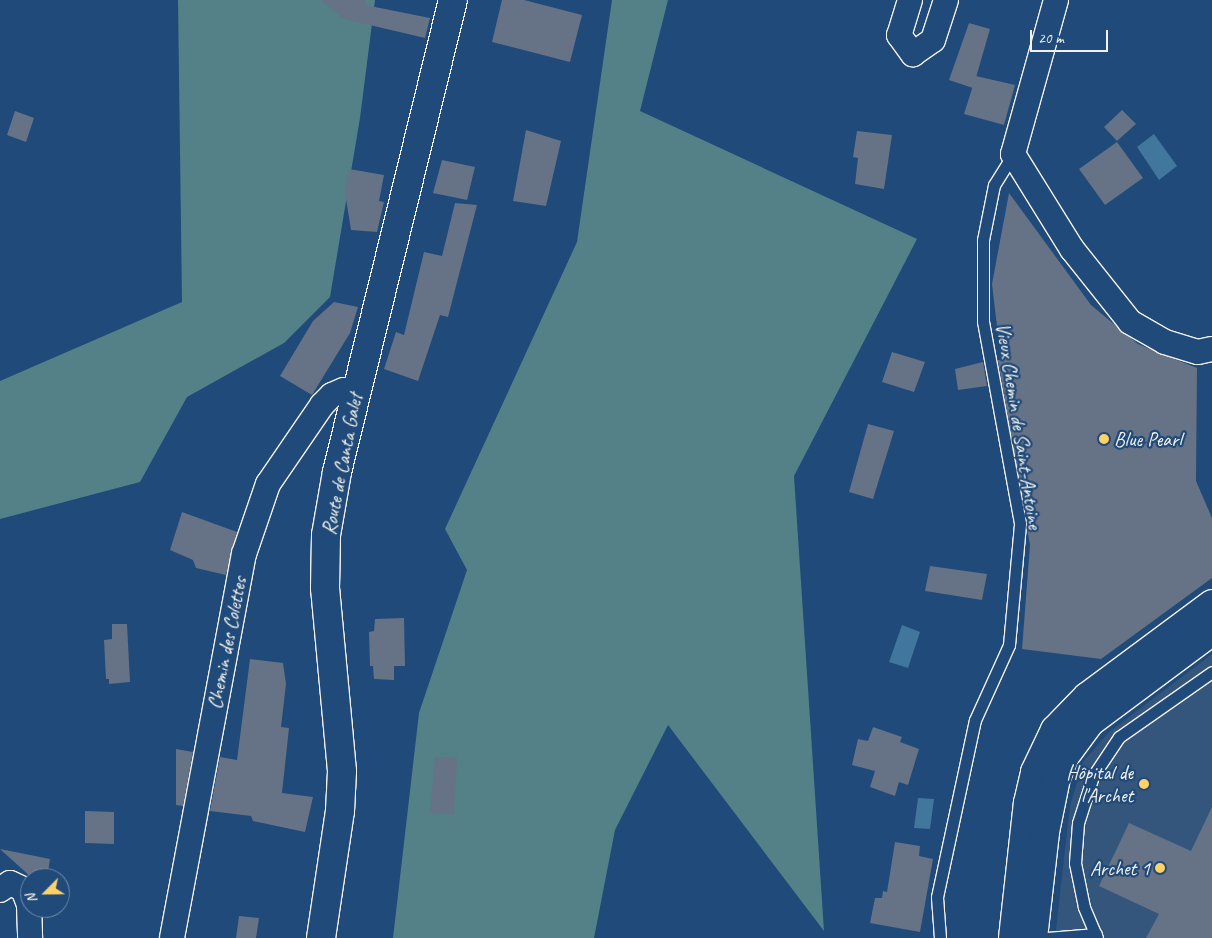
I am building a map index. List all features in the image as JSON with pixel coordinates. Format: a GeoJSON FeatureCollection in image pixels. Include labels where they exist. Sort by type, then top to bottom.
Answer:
{"type":"FeatureCollection","features":[{"type":"Feature","properties":{"kind":"main road","name":"Route de Canta Galet"},"geometry":{"type":"LineString","coordinates":[[321,938],[340,811],[342,771],[325,588],[326,535],[337,472],[453,0]]}},
{"type":"Feature","properties":{"kind":"main road"},"geometry":{"type":"LineString","coordinates":[[1013,938],[1028,803],[1037,765],[1055,730],[1087,697],[1212,604]]}},
{"type":"Feature","properties":{"kind":"main road"},"geometry":{"type":"LineString","coordinates":[[1034,938],[1044,832],[1056,778],[1065,756],[1090,722],[1212,631]]}},
{"type":"Feature","properties":{"kind":"street"},"geometry":{"type":"LineString","coordinates":[[910,0],[899,35],[913,54],[933,40],[946,0]]}},
{"type":"Feature","properties":{"kind":"street"},"geometry":{"type":"LineString","coordinates":[[1056,0],[1012,154],[1072,249],[1130,322],[1166,342],[1198,352],[1212,349]]}},
{"type":"Feature","properties":{"kind":"street","name":"Chemin des Colettes"},"geometry":{"type":"LineString","coordinates":[[172,938],[244,554],[268,484],[322,405],[332,395],[344,390],[356,393]]}},
{"type":"Feature","properties":{"kind":"street"},"geometry":{"type":"LineString","coordinates":[[0,890],[10,882],[23,890],[29,904],[30,938]]}},
{"type":"Feature","properties":{"kind":"lane","name":"Vieux Chemin de Saint-Antoine"},"geometry":{"type":"LineString","coordinates":[[940,938],[937,897],[957,796],[975,720],[1009,645],[1011,627],[1020,523],[984,321],[984,240],[994,185],[1012,154]]}},
{"type":"Feature","properties":{"kind":"lane"},"geometry":{"type":"LineString","coordinates":[[1046,938],[1096,936],[1084,907],[1075,863],[1078,823],[1093,776],[1119,737],[1212,672]]}},
{"type":"Feature","properties":{"kind":"shaded area"},"geometry":{"type":"Polygon","coordinates":[[[1154,134],[1177,166],[1159,180],[1137,147],[1154,134]]]}},
{"type":"Feature","properties":{"kind":"shaded area"},"geometry":{"type":"Polygon","coordinates":[[[902,625],[920,632],[908,668],[889,662],[902,625]]]}},
{"type":"Feature","properties":{"kind":"shaded area","name":"Hôpital de l'Archet"},"geometry":{"type":"Polygon","coordinates":[[[1212,654],[1212,938],[1055,938],[1070,806],[1083,762],[1108,733],[1212,654]]]}},
{"type":"Feature","properties":{"kind":"shaded area"},"geometry":{"type":"Polygon","coordinates":[[[918,798],[934,799],[930,829],[914,828],[918,798]]]}},
{"type":"Feature","properties":{"kind":"green space"},"geometry":{"type":"Polygon","coordinates":[[[178,0],[375,0],[360,118],[330,297],[284,343],[187,397],[140,482],[0,519],[0,381],[182,302],[178,0]]]}},
{"type":"Feature","properties":{"kind":"green space"},"geometry":{"type":"Polygon","coordinates":[[[612,0],[668,0],[640,111],[917,239],[794,476],[824,931],[668,725],[615,830],[594,938],[393,938],[419,713],[467,570],[445,529],[577,242],[612,0]]]}},
{"type":"Feature","properties":{"kind":"building"},"geometry":{"type":"Polygon","coordinates":[[[321,0],[366,0],[365,5],[430,18],[425,38],[344,19],[321,0]]]}},
{"type":"Feature","properties":{"kind":"building"},"geometry":{"type":"Polygon","coordinates":[[[502,0],[524,0],[582,15],[570,62],[492,42],[502,0]]]}},
{"type":"Feature","properties":{"kind":"building"},"geometry":{"type":"Polygon","coordinates":[[[969,23],[990,29],[973,88],[949,80],[969,23]]]}},
{"type":"Feature","properties":{"kind":"building"},"geometry":{"type":"Polygon","coordinates":[[[976,76],[1015,85],[1004,125],[964,114],[976,76]]]}},
{"type":"Feature","properties":{"kind":"building"},"geometry":{"type":"Polygon","coordinates":[[[1122,110],[1136,124],[1117,141],[1104,127],[1122,110]]]}},
{"type":"Feature","properties":{"kind":"building"},"geometry":{"type":"Polygon","coordinates":[[[15,111],[34,118],[26,142],[7,135],[15,111]]]}},
{"type":"Feature","properties":{"kind":"building"},"geometry":{"type":"Polygon","coordinates":[[[526,130],[561,141],[546,206],[513,201],[526,130]]]}},
{"type":"Feature","properties":{"kind":"building"},"geometry":{"type":"Polygon","coordinates":[[[857,131],[892,135],[884,189],[855,184],[858,158],[853,157],[857,131]]]}},
{"type":"Feature","properties":{"kind":"building"},"geometry":{"type":"Polygon","coordinates":[[[1117,142],[1143,178],[1105,205],[1079,169],[1117,142]]]}},
{"type":"Feature","properties":{"kind":"building"},"geometry":{"type":"Polygon","coordinates":[[[442,160],[475,167],[467,200],[433,193],[442,160]]]}},
{"type":"Feature","properties":{"kind":"building"},"geometry":{"type":"Polygon","coordinates":[[[349,169],[384,175],[379,201],[384,202],[377,232],[351,230],[345,193],[349,169]]]}},
{"type":"Feature","properties":{"kind":"building","name":"Blue Pearl"},"geometry":{"type":"Polygon","coordinates":[[[1009,193],[1091,305],[1138,344],[1197,368],[1196,481],[1212,518],[1212,578],[1101,659],[1022,649],[1030,545],[998,360],[1001,360],[992,284],[1009,193]]]}},
{"type":"Feature","properties":{"kind":"building"},"geometry":{"type":"Polygon","coordinates":[[[455,203],[477,205],[448,317],[440,315],[418,381],[384,369],[396,332],[404,335],[424,252],[442,256],[455,203]]]}},
{"type":"Feature","properties":{"kind":"building"},"geometry":{"type":"Polygon","coordinates":[[[334,302],[358,307],[350,333],[312,395],[280,376],[313,321],[334,302]]]}},
{"type":"Feature","properties":{"kind":"building"},"geometry":{"type":"Polygon","coordinates":[[[892,352],[925,362],[914,392],[882,382],[892,352]]]}},
{"type":"Feature","properties":{"kind":"building"},"geometry":{"type":"Polygon","coordinates":[[[983,362],[987,386],[958,390],[955,369],[983,362]]]}},
{"type":"Feature","properties":{"kind":"building"},"geometry":{"type":"Polygon","coordinates":[[[868,424],[894,431],[873,499],[849,492],[868,424]]]}},
{"type":"Feature","properties":{"kind":"building"},"geometry":{"type":"Polygon","coordinates":[[[182,512],[237,532],[226,575],[196,568],[193,560],[170,550],[182,512]]]}},
{"type":"Feature","properties":{"kind":"building"},"geometry":{"type":"Polygon","coordinates":[[[930,566],[987,574],[982,600],[925,591],[930,566]]]}},
{"type":"Feature","properties":{"kind":"building"},"geometry":{"type":"Polygon","coordinates":[[[404,618],[405,666],[394,666],[394,680],[374,679],[373,666],[370,666],[369,632],[374,631],[375,619],[404,618]]]}},
{"type":"Feature","properties":{"kind":"building"},"geometry":{"type":"Polygon","coordinates":[[[112,624],[127,624],[130,682],[109,684],[109,679],[106,679],[104,640],[112,639],[112,624]]]}},
{"type":"Feature","properties":{"kind":"building"},"geometry":{"type":"Polygon","coordinates":[[[250,659],[283,663],[286,684],[281,727],[289,728],[282,793],[313,797],[305,832],[253,821],[251,816],[210,811],[220,757],[237,760],[250,659]]]}},
{"type":"Feature","properties":{"kind":"building"},"geometry":{"type":"Polygon","coordinates":[[[873,727],[902,737],[900,742],[919,749],[908,785],[899,782],[895,796],[870,787],[875,771],[852,765],[858,739],[868,741],[873,727]]]}},
{"type":"Feature","properties":{"kind":"building"},"geometry":{"type":"Polygon","coordinates":[[[176,749],[193,752],[183,806],[176,805],[176,749]]]}},
{"type":"Feature","properties":{"kind":"building"},"geometry":{"type":"Polygon","coordinates":[[[435,757],[457,758],[454,815],[430,813],[435,757]]]}},
{"type":"Feature","properties":{"kind":"building","name":"Archet 1"},"geometry":{"type":"Polygon","coordinates":[[[1212,807],[1212,938],[1146,938],[1159,914],[1099,886],[1129,823],[1191,851],[1212,807]]]}},
{"type":"Feature","properties":{"kind":"building"},"geometry":{"type":"Polygon","coordinates":[[[85,811],[114,812],[114,844],[85,843],[85,811]]]}},
{"type":"Feature","properties":{"kind":"building"},"geometry":{"type":"Polygon","coordinates":[[[895,842],[920,846],[919,856],[933,859],[920,932],[870,923],[875,898],[882,898],[883,891],[887,892],[895,842]]]}},
{"type":"Feature","properties":{"kind":"building"},"geometry":{"type":"Polygon","coordinates":[[[0,849],[50,859],[49,868],[21,868],[0,849]]]}},
{"type":"Feature","properties":{"kind":"building"},"geometry":{"type":"Polygon","coordinates":[[[239,916],[259,918],[256,938],[236,938],[239,916]]]}},
{"type":"Feature","properties":{"kind":"place","name":"Blue Pearl"},"geometry":{"type":"Point","coordinates":[1104,439]}},
{"type":"Feature","properties":{"kind":"place","name":"Hôpital de l'Archet"},"geometry":{"type":"Point","coordinates":[1144,784]}},
{"type":"Feature","properties":{"kind":"place","name":"Archet 1"},"geometry":{"type":"Point","coordinates":[1160,868]}}]}
